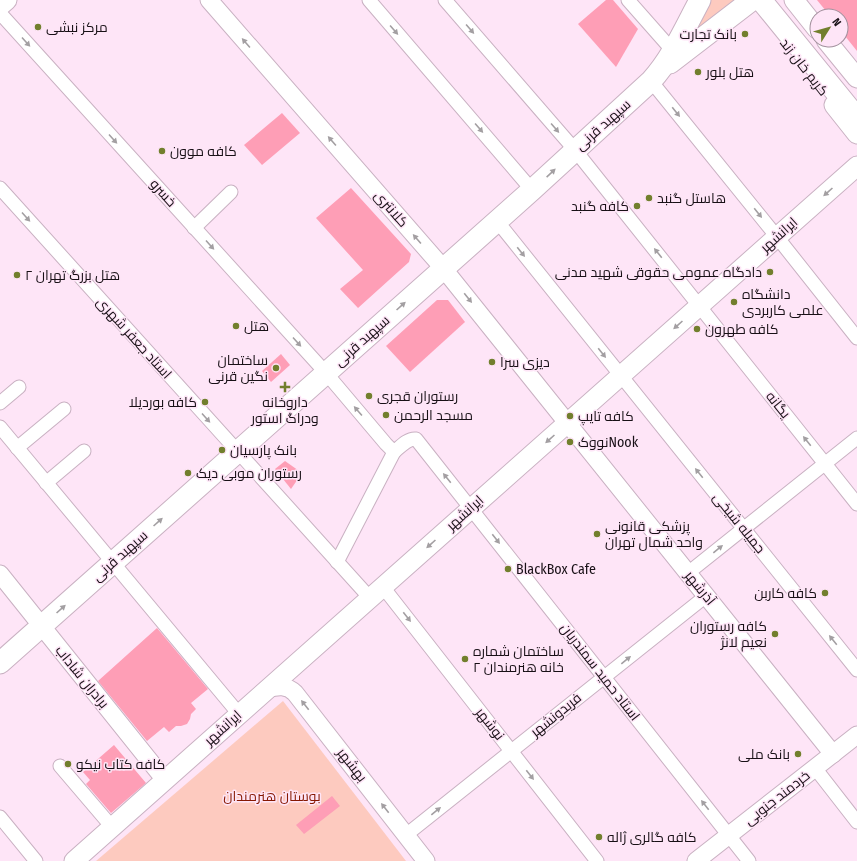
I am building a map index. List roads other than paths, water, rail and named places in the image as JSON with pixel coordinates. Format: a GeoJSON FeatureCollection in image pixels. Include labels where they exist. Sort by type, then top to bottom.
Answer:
{"type":"FeatureCollection","features":[{"type":"Feature","properties":{"kind":"main road"},"geometry":{"type":"LineString","coordinates":[[0,6],[7,0]]}},
{"type":"Feature","properties":{"kind":"main road","name":"سپهبد قرنی"},"geometry":{"type":"LineString","coordinates":[[0,663],[532,190],[656,76],[673,51],[700,0]]}},
{"type":"Feature","properties":{"kind":"main road"},"geometry":{"type":"LineString","coordinates":[[656,76],[752,0]]}},
{"type":"Feature","properties":{"kind":"main road","name":"کریم خان زند"},"geometry":{"type":"LineString","coordinates":[[752,0],[857,134]]}},
{"type":"Feature","properties":{"kind":"main road","name":"کریم خان زند"},"geometry":{"type":"LineString","coordinates":[[762,0],[857,118]]}},
{"type":"Feature","properties":{"kind":"main road","name":"کریم خان زند"},"geometry":{"type":"LineString","coordinates":[[780,0],[857,95]]}},
{"type":"Feature","properties":{"kind":"main road"},"geometry":{"type":"LineString","coordinates":[[794,0],[809,19]]}},
{"type":"Feature","properties":{"kind":"main road"},"geometry":{"type":"LineString","coordinates":[[833,48],[857,78]]}},
{"type":"Feature","properties":{"kind":"main road","name":"ایرانشهر"},"geometry":{"type":"LineString","coordinates":[[74,861],[857,166]]}},
{"type":"Feature","properties":{"kind":"street","name":"کلانتری"},"geometry":{"type":"LineString","coordinates":[[209,0],[443,268],[567,423]]}},
{"type":"Feature","properties":{"kind":"street"},"geometry":{"type":"LineString","coordinates":[[369,0],[532,190]]}},
{"type":"Feature","properties":{"kind":"street","name":"یگانه"},"geometry":{"type":"LineString","coordinates":[[444,0],[575,150],[857,504]]}},
{"type":"Feature","properties":{"kind":"street"},"geometry":{"type":"LineString","coordinates":[[628,0],[673,51]]}},
{"type":"Feature","properties":{"kind":"street","name":"خسرو"},"geometry":{"type":"LineString","coordinates":[[0,14],[326,373],[394,452]]}},
{"type":"Feature","properties":{"kind":"street"},"geometry":{"type":"LineString","coordinates":[[656,76],[777,237],[857,338]]}},
{"type":"Feature","properties":{"kind":"street","name":"استاد جعفر شهری"},"geometry":{"type":"LineString","coordinates":[[0,188],[337,562]]}},
{"type":"Feature","properties":{"kind":"street"},"geometry":{"type":"LineString","coordinates":[[194,228],[231,192]]}},
{"type":"Feature","properties":{"kind":"street","name":"جمیله شیخی"},"geometry":{"type":"LineString","coordinates":[[497,221],[857,670]]}},
{"type":"Feature","properties":{"kind":"street"},"geometry":{"type":"LineString","coordinates":[[0,403],[19,387]]}},
{"type":"Feature","properties":{"kind":"street"},"geometry":{"type":"LineString","coordinates":[[18,448],[64,409]]}},
{"type":"Feature","properties":{"kind":"street","name":"آذرشهر"},"geometry":{"type":"LineString","coordinates":[[567,423],[833,754]]}},
{"type":"Feature","properties":{"kind":"street"},"geometry":{"type":"LineString","coordinates":[[0,427],[239,714]]}},
{"type":"Feature","properties":{"kind":"street"},"geometry":{"type":"LineString","coordinates":[[688,573],[857,438]]}},
{"type":"Feature","properties":{"kind":"street","name":"استاد حمید سمندریان"},"geometry":{"type":"LineString","coordinates":[[394,452],[409,441],[416,439],[472,508],[749,861]]}},
{"type":"Feature","properties":{"kind":"street"},"geometry":{"type":"LineString","coordinates":[[46,483],[84,452]]}},
{"type":"Feature","properties":{"kind":"street"},"geometry":{"type":"LineString","coordinates":[[337,562],[394,452]]}},
{"type":"Feature","properties":{"kind":"street","name":"نوشهر"},"geometry":{"type":"LineString","coordinates":[[337,562],[376,592],[511,751],[597,861]]}},
{"type":"Feature","properties":{"kind":"street","name":"برادران شاداب"},"geometry":{"type":"LineString","coordinates":[[0,574],[165,780]]}},
{"type":"Feature","properties":{"kind":"street","name":"فریدونشهر"},"geometry":{"type":"LineString","coordinates":[[406,835],[706,596]]}},
{"type":"Feature","properties":{"kind":"street","name":"بهشهر"},"geometry":{"type":"LineString","coordinates":[[267,689],[284,687],[296,693],[426,861]]}},
{"type":"Feature","properties":{"kind":"street","name":"خردمند جنوبی"},"geometry":{"type":"LineString","coordinates":[[696,861],[857,735]]}},
{"type":"Feature","properties":{"kind":"street"},"geometry":{"type":"LineString","coordinates":[[60,766],[112,827]]}},
{"type":"Feature","properties":{"kind":"street"},"geometry":{"type":"LineString","coordinates":[[815,768],[857,822]]}},
{"type":"Feature","properties":{"kind":"street"},"geometry":{"type":"LineString","coordinates":[[0,817],[36,861]]}},
{"type":"Feature","properties":{"kind":"place","name":"مرکز نبشی"},"geometry":{"type":"Point","coordinates":[38,27]}},
{"type":"Feature","properties":{"kind":"place","name":"بانک تجارت"},"geometry":{"type":"Point","coordinates":[745,34]}},
{"type":"Feature","properties":{"kind":"place","name":"هتل بلور"},"geometry":{"type":"Point","coordinates":[698,72]}},
{"type":"Feature","properties":{"kind":"place","name":"کافه موون"},"geometry":{"type":"Point","coordinates":[162,151]}},
{"type":"Feature","properties":{"kind":"place","name":"هاستل گنبد"},"geometry":{"type":"Point","coordinates":[649,198]}},
{"type":"Feature","properties":{"kind":"place","name":"کافه گنبد"},"geometry":{"type":"Point","coordinates":[637,206]}},
{"type":"Feature","properties":{"kind":"place","name":"دادگاه عمومی حقوقی شهید مدنی"},"geometry":{"type":"Point","coordinates":[770,272]}},
{"type":"Feature","properties":{"kind":"place","name":"هتل بزرگ تهران ۲"},"geometry":{"type":"Point","coordinates":[17,275]}},
{"type":"Feature","properties":{"kind":"place","name":"دانشگاه علمی کاربردی"},"geometry":{"type":"Point","coordinates":[734,302]}},
{"type":"Feature","properties":{"kind":"place","name":"هتل"},"geometry":{"type":"Point","coordinates":[236,326]}},
{"type":"Feature","properties":{"kind":"place","name":"کافه طهرون"},"geometry":{"type":"Point","coordinates":[697,329]}},
{"type":"Feature","properties":{"kind":"place","name":"دیزی سرا"},"geometry":{"type":"Point","coordinates":[492,362]}},
{"type":"Feature","properties":{"kind":"place","name":"ساختمان نگین قرنی"},"geometry":{"type":"Point","coordinates":[276,368]}},
{"type":"Feature","properties":{"kind":"place","name":"داروخانه ودراگ استور"},"geometry":{"type":"Point","coordinates":[285,387]}},
{"type":"Feature","properties":{"kind":"place","name":"رستوران قجری"},"geometry":{"type":"Point","coordinates":[369,396]}},
{"type":"Feature","properties":{"kind":"place","name":"کافه بوردیلا"},"geometry":{"type":"Point","coordinates":[205,402]}},
{"type":"Feature","properties":{"kind":"place","name":"مسجد الرحمن"},"geometry":{"type":"Point","coordinates":[386,415]}},
{"type":"Feature","properties":{"kind":"place","name":"کافه تایپ"},"geometry":{"type":"Point","coordinates":[570,416]}},
{"type":"Feature","properties":{"kind":"place","name":"نووکNook"},"geometry":{"type":"Point","coordinates":[570,442]}},
{"type":"Feature","properties":{"kind":"place","name":"بانک پارسیان"},"geometry":{"type":"Point","coordinates":[222,450]}},
{"type":"Feature","properties":{"kind":"place","name":"رستوران موبی دیک"},"geometry":{"type":"Point","coordinates":[188,473]}},
{"type":"Feature","properties":{"kind":"place","name":"پزشکی قانونی واحد شمال تهران"},"geometry":{"type":"Point","coordinates":[597,534]}},
{"type":"Feature","properties":{"kind":"place","name":"BlackBox Cafe"},"geometry":{"type":"Point","coordinates":[508,569]}},
{"type":"Feature","properties":{"kind":"place","name":"کافه کاربن"},"geometry":{"type":"Point","coordinates":[825,593]}},
{"type":"Feature","properties":{"kind":"place","name":"کافه رستوران نعیم لانژ"},"geometry":{"type":"Point","coordinates":[775,634]}},
{"type":"Feature","properties":{"kind":"place","name":"ساختمان شماره ۲ خانه هنرمندان"},"geometry":{"type":"Point","coordinates":[465,659]}},
{"type":"Feature","properties":{"kind":"place","name":"بانک ملی"},"geometry":{"type":"Point","coordinates":[798,754]}},
{"type":"Feature","properties":{"kind":"place","name":"کافه کتاب نیکو"},"geometry":{"type":"Point","coordinates":[68,764]}},
{"type":"Feature","properties":{"kind":"place","name":"کافه گالری ژاله"},"geometry":{"type":"Point","coordinates":[599,837]}},
{"type":"Feature","properties":{"kind":"park label","name":"بوستان هنرمندان"},"geometry":{"type":"Point","coordinates":[272,796]}}]}
